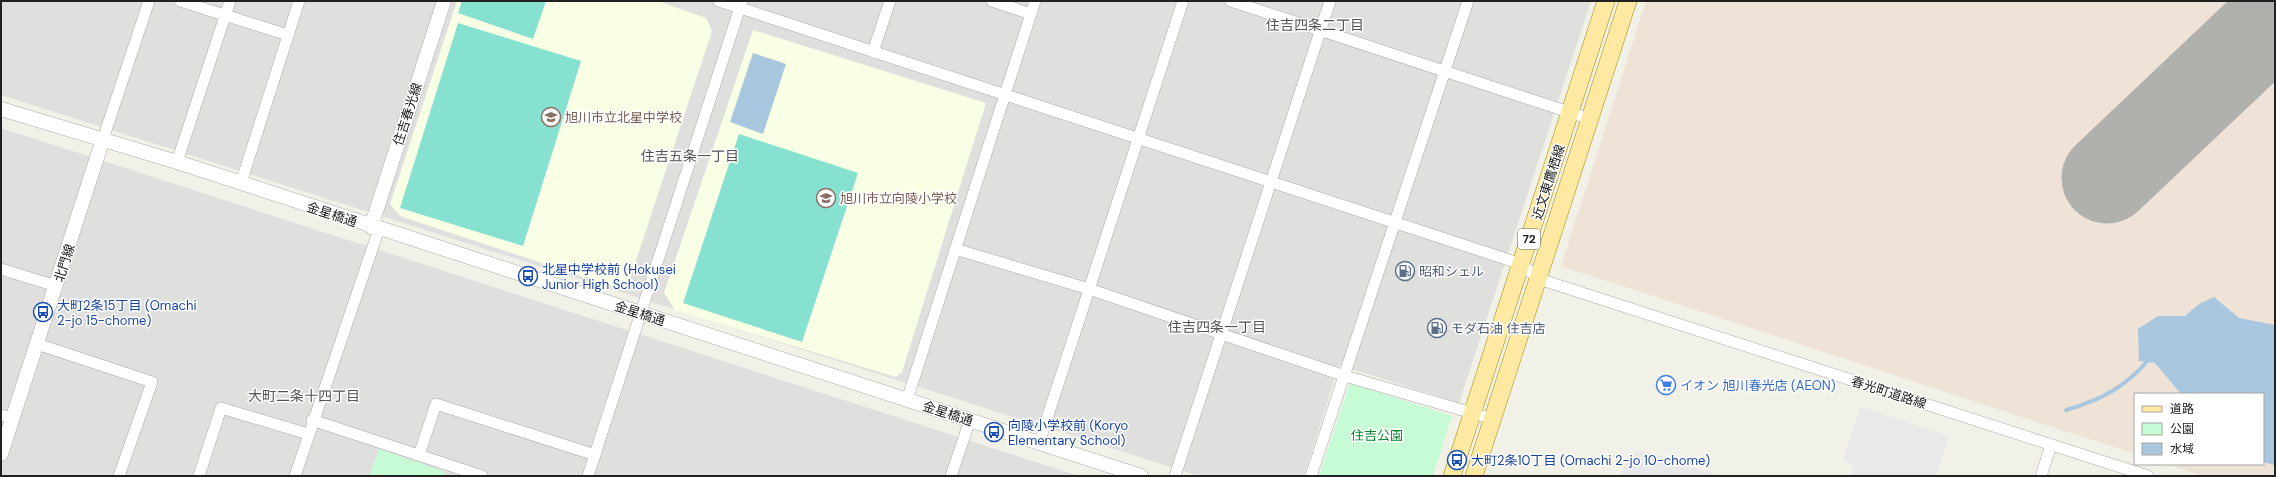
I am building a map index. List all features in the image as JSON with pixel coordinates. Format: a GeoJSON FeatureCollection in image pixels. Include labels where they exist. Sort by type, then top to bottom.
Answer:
{"type":"FeatureCollection","features":[{"type":"Feature","properties":{"kind":"main road","name":"近文東鷹栖線"},"geometry":{"type":"LineString","coordinates":[[1452,476],[1606,1]]}},
{"type":"Feature","properties":{"kind":"main road","name":"近文東鷹栖線"},"geometry":{"type":"LineString","coordinates":[[1474,476],[1628,1]]}},
{"type":"Feature","properties":{"kind":"street"},"geometry":{"type":"LineString","coordinates":[[103,139],[149,1]]}},
{"type":"Feature","properties":{"kind":"street"},"geometry":{"type":"LineString","coordinates":[[180,1],[288,35]]}},
{"type":"Feature","properties":{"kind":"street"},"geometry":{"type":"LineString","coordinates":[[176,162],[230,1]]}},
{"type":"Feature","properties":{"kind":"street"},"geometry":{"type":"LineString","coordinates":[[241,183],[299,1]]}},
{"type":"Feature","properties":{"kind":"street","name":"住吉春光線"},"geometry":{"type":"LineString","coordinates":[[375,228],[444,1]]}},
{"type":"Feature","properties":{"kind":"street"},"geometry":{"type":"LineString","coordinates":[[719,1],[741,5],[873,52],[1521,264],[1539,279]]}},
{"type":"Feature","properties":{"kind":"street"},"geometry":{"type":"LineString","coordinates":[[873,52],[890,1]]}},
{"type":"Feature","properties":{"kind":"street"},"geometry":{"type":"LineString","coordinates":[[992,1],[1031,14]]}},
{"type":"Feature","properties":{"kind":"street"},"geometry":{"type":"LineString","coordinates":[[907,400],[1035,1]]}},
{"type":"Feature","properties":{"kind":"street"},"geometry":{"type":"LineString","coordinates":[[1039,443],[1183,1]]}},
{"type":"Feature","properties":{"kind":"street"},"geometry":{"type":"LineString","coordinates":[[1231,1],[1445,70],[1590,119]]}},
{"type":"Feature","properties":{"kind":"street"},"geometry":{"type":"LineString","coordinates":[[1175,476],[1270,181],[1330,1]]}},
{"type":"Feature","properties":{"kind":"street"},"geometry":{"type":"LineString","coordinates":[[1311,476],[1468,1]]}},
{"type":"Feature","properties":{"kind":"street"},"geometry":{"type":"LineString","coordinates":[[588,476],[741,5]]}},
{"type":"Feature","properties":{"kind":"street","name":"金星橋通"},"geometry":{"type":"LineString","coordinates":[[1,109],[176,162],[1141,476]]}},
{"type":"Feature","properties":{"kind":"street","name":"北門線"},"geometry":{"type":"LineString","coordinates":[[1,454],[7,416],[37,344],[103,139]]}},
{"type":"Feature","properties":{"kind":"street"},"geometry":{"type":"LineString","coordinates":[[295,476],[375,228]]}},
{"type":"Feature","properties":{"kind":"street"},"geometry":{"type":"LineString","coordinates":[[955,249],[1089,289],[1345,376],[1493,420]]}},
{"type":"Feature","properties":{"kind":"street"},"geometry":{"type":"LineString","coordinates":[[1,269],[56,286]]}},
{"type":"Feature","properties":{"kind":"street","name":"春光町道路線"},"geometry":{"type":"LineString","coordinates":[[1539,279],[2148,476]]}},
{"type":"Feature","properties":{"kind":"street"},"geometry":{"type":"LineString","coordinates":[[37,344],[152,382],[119,476]]}},
{"type":"Feature","properties":{"kind":"street"},"geometry":{"type":"LineString","coordinates":[[419,455],[436,404],[595,455]]}},
{"type":"Feature","properties":{"kind":"street"},"geometry":{"type":"LineString","coordinates":[[199,476],[221,408],[308,434]]}},
{"type":"Feature","properties":{"kind":"street"},"geometry":{"type":"LineString","coordinates":[[312,420],[482,476]]}},
{"type":"Feature","properties":{"kind":"street"},"geometry":{"type":"LineString","coordinates":[[951,476],[970,420]]}},
{"type":"Feature","properties":{"kind":"street"},"geometry":{"type":"LineString","coordinates":[[2041,476],[2051,445]]}},
{"type":"Feature","properties":{"kind":"shaded area"},"geometry":{"type":"Polygon","coordinates":[[[1,1],[1591,1],[1459,403],[1339,365],[1304,476],[1199,476],[1,95],[1,1]]]}},
{"type":"Feature","properties":{"kind":"shaded area","name":"旭川市立北星中学校"},"geometry":{"type":"Polygon","coordinates":[[[457,1],[658,1],[706,18],[712,31],[629,282],[614,287],[400,216],[390,204],[457,1]]]}},
{"type":"Feature","properties":{"kind":"shaded area"},"geometry":{"type":"Polygon","coordinates":[[[462,1],[546,1],[533,39],[458,13],[462,1]]]}},
{"type":"Feature","properties":{"kind":"shaded area"},"geometry":{"type":"Polygon","coordinates":[[[1646,1],[2275,1],[2275,476],[2202,476],[2169,465],[2264,465],[2264,393],[2134,393],[2134,454],[1561,266],[1646,1]]]}},
{"type":"Feature","properties":{"kind":"shaded area"},"geometry":{"type":"Polygon","coordinates":[[[458,23],[581,61],[523,246],[400,208],[458,23]]]}},
{"type":"Feature","properties":{"kind":"shaded area","name":"旭川市立向陵小学校"},"geometry":{"type":"Polygon","coordinates":[[[753,30],[986,103],[902,372],[896,377],[675,310],[664,293],[753,30]]]}},
{"type":"Feature","properties":{"kind":"shaded area"},"geometry":{"type":"Polygon","coordinates":[[[1,128],[1079,476],[1,476],[1,128]]]}},
{"type":"Feature","properties":{"kind":"shaded area"},"geometry":{"type":"Polygon","coordinates":[[[739,134],[858,173],[802,342],[683,303],[739,134]]]}},
{"type":"Feature","properties":{"kind":"shaded area"},"geometry":{"type":"Polygon","coordinates":[[[1860,407],[1949,436],[1936,476],[1850,476],[1854,465],[1843,461],[1860,407]]]}},
{"type":"Feature","properties":{"kind":"shaded area"},"geometry":{"type":"Polygon","coordinates":[[[1642,450],[1721,476],[1621,476],[1627,458],[1642,450]]]}},
{"type":"Feature","properties":{"kind":"green space","name":"住吉公園"},"geometry":{"type":"Polygon","coordinates":[[[1350,383],[1452,416],[1433,476],[1319,476],[1350,383]]]}},
{"type":"Feature","properties":{"kind":"green space"},"geometry":{"type":"Polygon","coordinates":[[[379,449],[445,472],[444,476],[369,476],[379,449]]]}},
{"type":"Feature","properties":{"kind":"water"},"geometry":{"type":"Polygon","coordinates":[[[753,53],[786,64],[763,134],[730,122],[753,53]]]}},
{"type":"Feature","properties":{"kind":"water"},"geometry":{"type":"Polygon","coordinates":[[[2214,297],[2239,318],[2275,325],[2275,465],[2264,462],[2264,393],[2180,393],[2155,363],[2139,361],[2138,329],[2158,316],[2185,316],[2199,304],[2214,297]]]}},
{"type":"Feature","properties":{"kind":"waterway"},"geometry":{"type":"LineString","coordinates":[[2066,410],[2102,397],[2122,385],[2149,359]]}},
{"type":"Feature","properties":{"kind":"runway"},"geometry":{"type":"LineString","coordinates":[[2107,178],[2275,19]]}},
{"type":"Feature","properties":{"kind":"place","name":"旭川市立北星中学校"},"geometry":{"type":"Point","coordinates":[551,117]}},
{"type":"Feature","properties":{"kind":"place","name":"旭川市立向陵小学校"},"geometry":{"type":"Point","coordinates":[826,198]}},
{"type":"Feature","properties":{"kind":"place","name":"昭和シェル"},"geometry":{"type":"Point","coordinates":[1405,271]}},
{"type":"Feature","properties":{"kind":"place","name":"北星中学校前 (Hokusei Junior High School)"},"geometry":{"type":"Point","coordinates":[528,276]}},
{"type":"Feature","properties":{"kind":"place","name":"大町2条15丁目 (Omachi 2-jo 15-chome)"},"geometry":{"type":"Point","coordinates":[43,312]}},
{"type":"Feature","properties":{"kind":"place","name":"モダ石油 住吉店"},"geometry":{"type":"Point","coordinates":[1437,328]}},
{"type":"Feature","properties":{"kind":"place","name":"イオン 旭川春光店 (AEON)"},"geometry":{"type":"Point","coordinates":[1666,385]}},
{"type":"Feature","properties":{"kind":"place","name":"向陵小学校前 (Koryo Elementary School)"},"geometry":{"type":"Point","coordinates":[994,432]}},
{"type":"Feature","properties":{"kind":"place","name":"大町2条10丁目 (Omachi 2-jo 10-chome)"},"geometry":{"type":"Point","coordinates":[1457,460]}},
{"type":"Feature","properties":{"kind":"district","name":"住吉四条二丁目"},"geometry":{"type":"Point","coordinates":[1315,25]}},
{"type":"Feature","properties":{"kind":"district","name":"住吉五条一丁目"},"geometry":{"type":"Point","coordinates":[690,156]}},
{"type":"Feature","properties":{"kind":"district","name":"住吉四条一丁目"},"geometry":{"type":"Point","coordinates":[1217,327]}},
{"type":"Feature","properties":{"kind":"district","name":"大町二条十四丁目"},"geometry":{"type":"Point","coordinates":[304,396]}}]}
